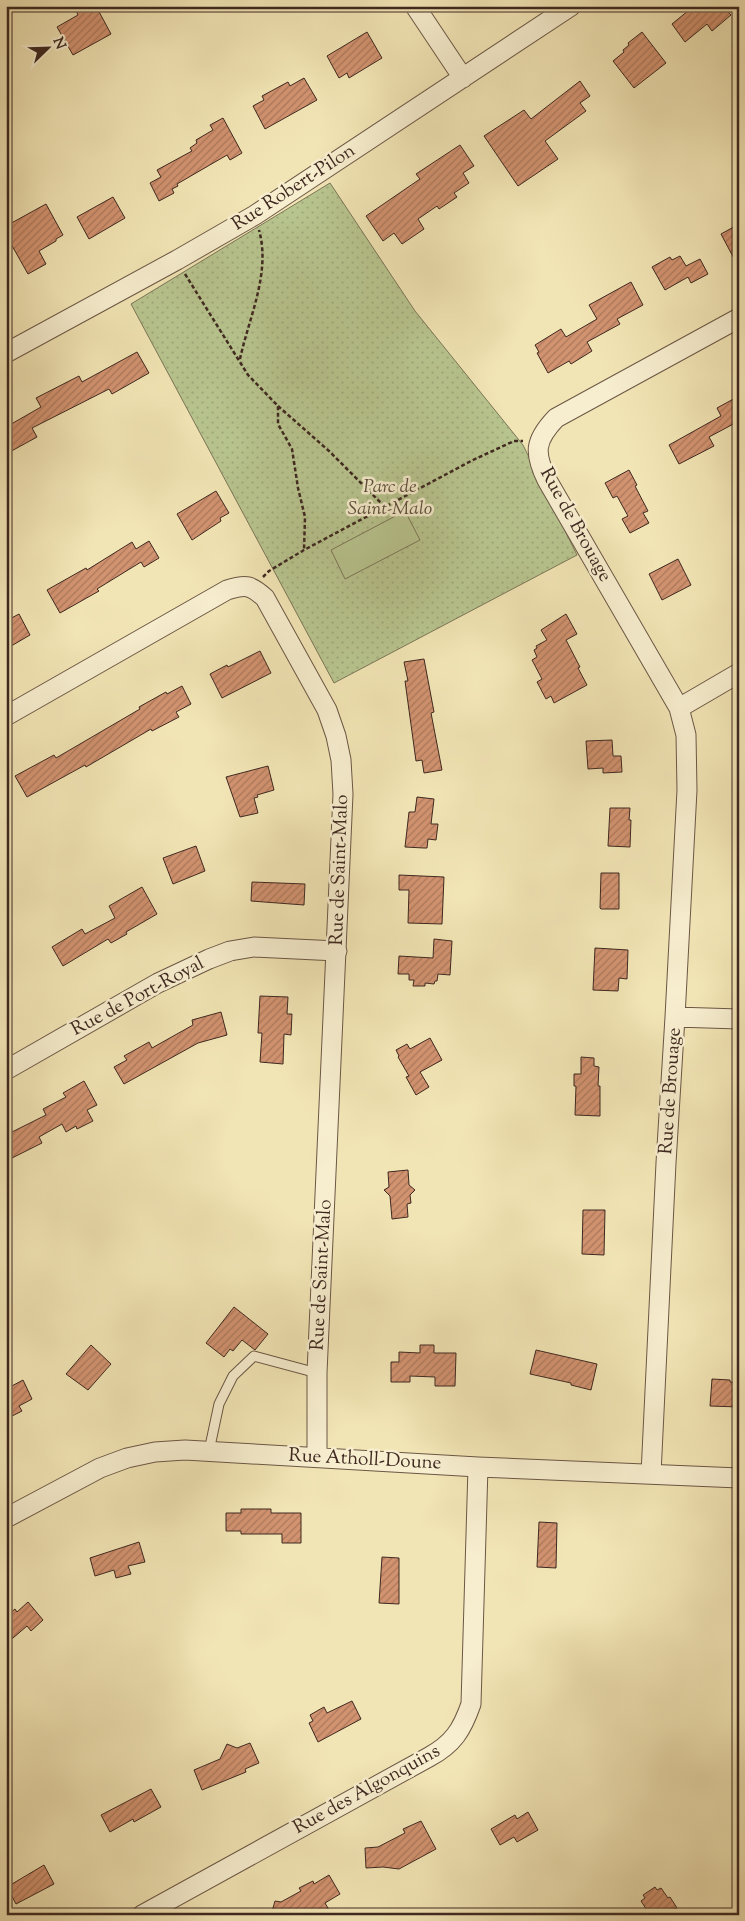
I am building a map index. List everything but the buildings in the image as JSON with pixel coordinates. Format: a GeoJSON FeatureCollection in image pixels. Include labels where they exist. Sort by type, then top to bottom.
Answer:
{"type":"FeatureCollection","features":[{"type":"Feature","properties":{"kind":"street"},"geometry":{"type":"LineString","coordinates":[[415,6],[462,78]]}},
{"type":"Feature","properties":{"kind":"street","name":"Rue Robert-Pilon"},"geometry":{"type":"LineString","coordinates":[[6,353],[177,260],[255,215],[571,6]]}},
{"type":"Feature","properties":{"kind":"street"},"geometry":{"type":"LineString","coordinates":[[540,439],[556,418],[568,410],[739,318]]}},
{"type":"Feature","properties":{"kind":"street","name":"Rue de Brouage"},"geometry":{"type":"LineString","coordinates":[[540,439],[537,452],[540,465],[547,480],[680,708],[686,735],[687,790],[651,1474]]}},
{"type":"Feature","properties":{"kind":"street"},"geometry":{"type":"LineString","coordinates":[[6,716],[228,590],[242,585],[254,588]]}},
{"type":"Feature","properties":{"kind":"street","name":"Rue de Saint-Malo"},"geometry":{"type":"LineString","coordinates":[[254,588],[265,598],[272,609],[327,710],[336,736],[341,760],[344,794],[317,1373],[317,1457]]}},
{"type":"Feature","properties":{"kind":"street"},"geometry":{"type":"LineString","coordinates":[[680,708],[739,673]]}},
{"type":"Feature","properties":{"kind":"street","name":"Rue de Port-Royal"},"geometry":{"type":"LineString","coordinates":[[6,1070],[158,983],[230,951],[254,948],[337,951]]}},
{"type":"Feature","properties":{"kind":"street"},"geometry":{"type":"LineString","coordinates":[[675,1017],[739,1019]]}},
{"type":"Feature","properties":{"kind":"street","name":"Rue Atholl-Doune"},"geometry":{"type":"LineString","coordinates":[[6,1518],[100,1468],[127,1458],[155,1452],[185,1450],[478,1467],[739,1478]]}},
{"type":"Feature","properties":{"kind":"street","name":"Rue des Algonquins"},"geometry":{"type":"LineString","coordinates":[[142,1915],[429,1758],[455,1738],[465,1722],[471,1704],[478,1467]]}},
{"type":"Feature","properties":{"kind":"lane"},"geometry":{"type":"LineString","coordinates":[[209,1451],[219,1404],[233,1376],[254,1356],[317,1373]]}},
{"type":"Feature","properties":{"kind":"path"},"geometry":{"type":"LineString","coordinates":[[239,360],[244,336],[252,318],[263,259],[262,243],[255,215]]}},
{"type":"Feature","properties":{"kind":"path"},"geometry":{"type":"LineString","coordinates":[[177,260],[248,375],[278,406],[330,451],[385,507]]}},
{"type":"Feature","properties":{"kind":"path"},"geometry":{"type":"LineString","coordinates":[[278,406],[278,424],[292,449],[305,517],[304,550]]}},
{"type":"Feature","properties":{"kind":"path"},"geometry":{"type":"LineString","coordinates":[[254,588],[269,571],[304,550],[471,461],[514,441],[540,439]]}},
{"type":"Feature","properties":{"kind":"green space","name":"Parc de Saint-Malo"},"geometry":{"type":"Polygon","coordinates":[[[330,183],[415,311],[523,445],[577,555],[334,683],[131,304],[330,183]]]}},
{"type":"Feature","properties":{"kind":"green space"},"geometry":{"type":"Polygon","coordinates":[[[405,511],[420,540],[345,579],[331,550],[405,511]]]}}]}
